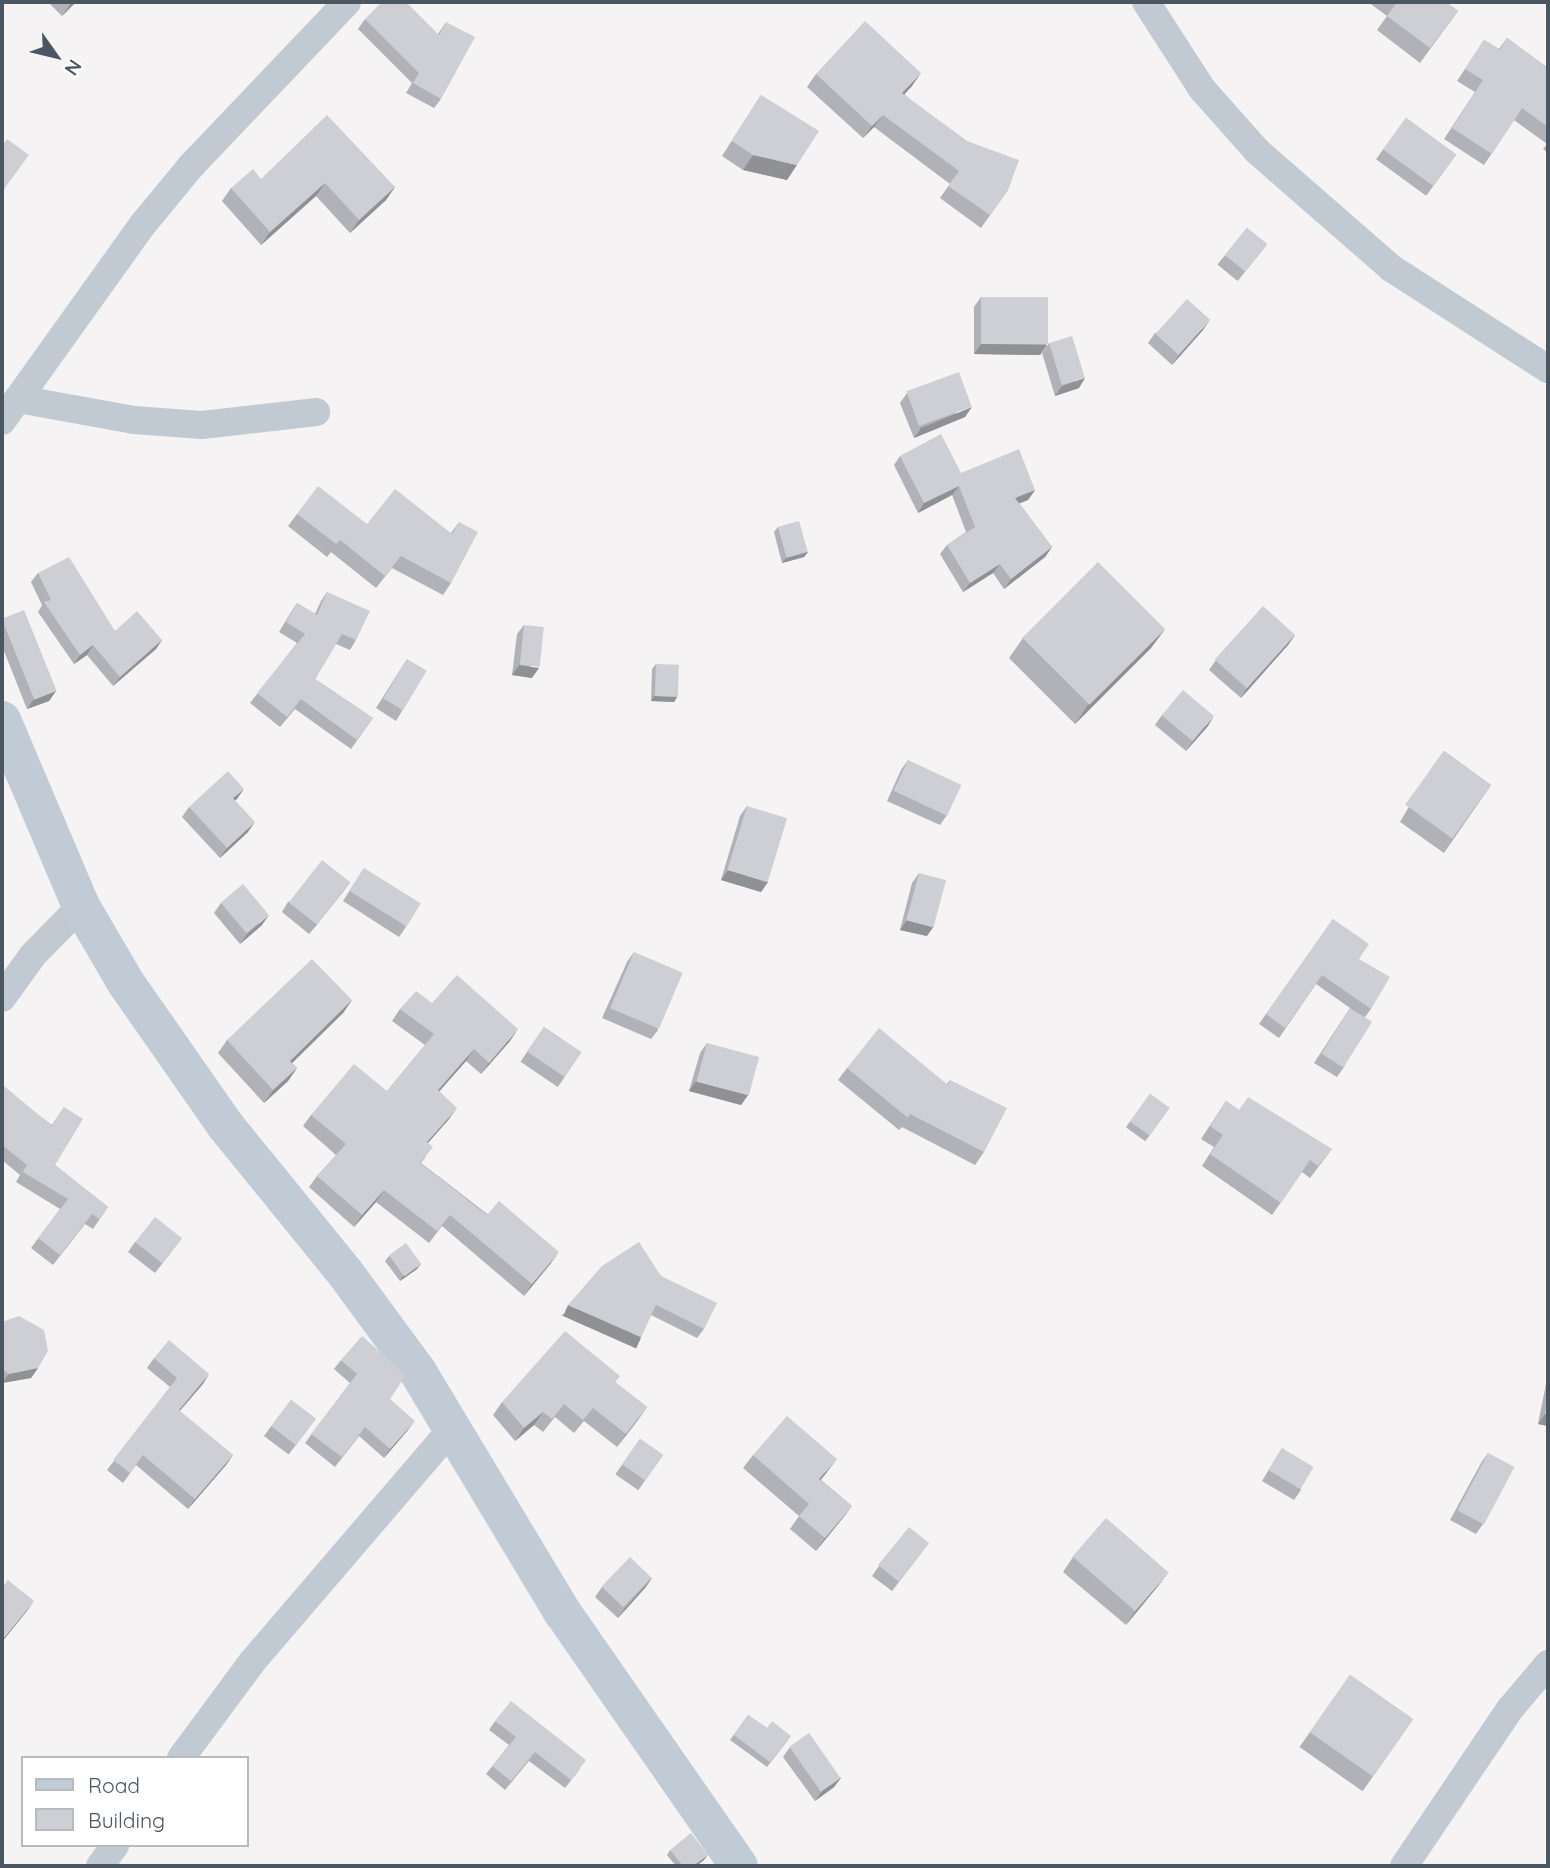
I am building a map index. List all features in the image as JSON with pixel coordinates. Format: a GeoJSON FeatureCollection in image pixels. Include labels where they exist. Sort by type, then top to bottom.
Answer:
{"type":"FeatureCollection","features":[{"type":"Feature","properties":{"kind":"main road"},"geometry":{"type":"LineString","coordinates":[[2,720],[81,906],[126,984],[225,1125],[346,1274],[418,1372],[563,1613],[739,1866]]}},
{"type":"Feature","properties":{"kind":"street"},"geometry":{"type":"LineString","coordinates":[[10,410],[176,185],[347,2]]}},
{"type":"Feature","properties":{"kind":"street"},"geometry":{"type":"LineString","coordinates":[[1146,2],[1202,89],[1257,151],[1391,268],[1548,369]]}},
{"type":"Feature","properties":{"kind":"street"},"geometry":{"type":"LineString","coordinates":[[10,410],[202,425],[316,412]]}},
{"type":"Feature","properties":{"kind":"street"},"geometry":{"type":"LineString","coordinates":[[2,998],[33,955],[81,906]]}},
{"type":"Feature","properties":{"kind":"street"},"geometry":{"type":"LineString","coordinates":[[182,1756],[253,1662],[451,1430]]}},
{"type":"Feature","properties":{"kind":"street"},"geometry":{"type":"LineString","coordinates":[[1404,1866],[1510,1709],[1548,1664]]}},
{"type":"Feature","properties":{"kind":"street"},"geometry":{"type":"LineString","coordinates":[[100,1866],[114,1847]]}},
{"type":"Feature","properties":{"kind":"building"},"geometry":{"type":"Polygon","coordinates":[[[382,2],[406,2],[439,35],[446,22],[475,37],[441,99],[413,83],[419,73],[365,19],[382,2]]]}},
{"type":"Feature","properties":{"kind":"building"},"geometry":{"type":"Polygon","coordinates":[[[1397,2],[1446,2],[1458,11],[1430,48],[1387,16],[1397,2]]]}},
{"type":"Feature","properties":{"kind":"building"},"geometry":{"type":"Polygon","coordinates":[[[865,21],[921,73],[902,93],[967,141],[1019,160],[1008,190],[990,215],[948,186],[959,171],[883,115],[872,126],[816,74],[865,21]]]}},
{"type":"Feature","properties":{"kind":"building"},"geometry":{"type":"Polygon","coordinates":[[[1507,38],[1548,68],[1548,127],[1522,108],[1492,154],[1452,128],[1483,80],[1465,69],[1484,40],[1500,50],[1507,38]]]}},
{"type":"Feature","properties":{"kind":"building"},"geometry":{"type":"Polygon","coordinates":[[[761,95],[819,131],[797,165],[753,155],[732,141],[761,95]]]}},
{"type":"Feature","properties":{"kind":"building"},"geometry":{"type":"Polygon","coordinates":[[[327,115],[395,187],[359,220],[325,183],[270,232],[231,188],[253,169],[261,179],[327,115]]]}},
{"type":"Feature","properties":{"kind":"building"},"geometry":{"type":"Polygon","coordinates":[[[1406,118],[1456,154],[1433,186],[1383,150],[1406,118]]]}},
{"type":"Feature","properties":{"kind":"building"},"geometry":{"type":"Polygon","coordinates":[[[7,139],[29,155],[2,192],[2,146],[7,139]]]}},
{"type":"Feature","properties":{"kind":"building"},"geometry":{"type":"Polygon","coordinates":[[[1247,228],[1267,244],[1245,272],[1225,255],[1247,228]]]}},
{"type":"Feature","properties":{"kind":"building"},"geometry":{"type":"Polygon","coordinates":[[[981,297],[1048,297],[1048,344],[981,344],[981,297]]]}},
{"type":"Feature","properties":{"kind":"building"},"geometry":{"type":"Polygon","coordinates":[[[1187,299],[1210,320],[1179,355],[1156,334],[1187,299]]]}},
{"type":"Feature","properties":{"kind":"building"},"geometry":{"type":"Polygon","coordinates":[[[1072,336],[1085,378],[1062,385],[1049,343],[1072,336]]]}},
{"type":"Feature","properties":{"kind":"building"},"geometry":{"type":"Polygon","coordinates":[[[959,372],[972,407],[919,426],[906,391],[959,372]]]}},
{"type":"Feature","properties":{"kind":"building"},"geometry":{"type":"Polygon","coordinates":[[[941,434],[961,473],[1019,449],[1035,490],[1015,498],[1052,547],[1011,579],[1000,564],[970,583],[947,545],[975,527],[959,486],[924,503],[900,456],[941,434]]]}},
{"type":"Feature","properties":{"kind":"building"},"geometry":{"type":"Polygon","coordinates":[[[318,486],[367,524],[395,489],[452,534],[459,522],[478,532],[451,583],[401,556],[385,576],[340,540],[336,544],[297,514],[318,486]]]}},
{"type":"Feature","properties":{"kind":"building"},"geometry":{"type":"Polygon","coordinates":[[[799,521],[808,552],[787,558],[778,527],[799,521]]]}},
{"type":"Feature","properties":{"kind":"building"},"geometry":{"type":"Polygon","coordinates":[[[69,557],[115,631],[137,611],[162,640],[120,677],[93,645],[80,655],[44,602],[51,600],[38,573],[69,557]]]}},
{"type":"Feature","properties":{"kind":"building"},"geometry":{"type":"Polygon","coordinates":[[[1098,562],[1165,629],[1090,705],[1022,638],[1098,562]]]}},
{"type":"Feature","properties":{"kind":"building"},"geometry":{"type":"Polygon","coordinates":[[[327,592],[370,611],[356,640],[342,634],[315,679],[373,718],[357,740],[301,699],[287,717],[257,693],[305,634],[286,622],[297,603],[317,615],[327,592]]]}},
{"type":"Feature","properties":{"kind":"building"},"geometry":{"type":"Polygon","coordinates":[[[1263,606],[1295,635],[1247,688],[1215,660],[1263,606]]]}},
{"type":"Feature","properties":{"kind":"building"},"geometry":{"type":"Polygon","coordinates":[[[24,610],[57,691],[34,700],[2,620],[24,610]]]}},
{"type":"Feature","properties":{"kind":"building"},"geometry":{"type":"Polygon","coordinates":[[[524,625],[544,627],[540,667],[520,665],[524,625]]]}},
{"type":"Feature","properties":{"kind":"building"},"geometry":{"type":"Polygon","coordinates":[[[407,659],[427,671],[403,710],[383,698],[407,659]]]}},
{"type":"Feature","properties":{"kind":"building"},"geometry":{"type":"Polygon","coordinates":[[[656,664],[679,665],[678,697],[655,696],[656,664]]]}},
{"type":"Feature","properties":{"kind":"building"},"geometry":{"type":"Polygon","coordinates":[[[1183,690],[1214,716],[1192,741],[1162,715],[1183,690]]]}},
{"type":"Feature","properties":{"kind":"building"},"geometry":{"type":"Polygon","coordinates":[[[1444,751],[1491,785],[1452,838],[1405,804],[1444,751]]]}},
{"type":"Feature","properties":{"kind":"building"},"geometry":{"type":"Polygon","coordinates":[[[908,760],[961,785],[947,816],[894,791],[908,760]]]}},
{"type":"Feature","properties":{"kind":"building"},"geometry":{"type":"Polygon","coordinates":[[[228,771],[244,789],[233,798],[255,822],[227,848],[189,807],[228,771]]]}},
{"type":"Feature","properties":{"kind":"building"},"geometry":{"type":"Polygon","coordinates":[[[747,806],[787,818],[768,882],[727,870],[747,806]]]}},
{"type":"Feature","properties":{"kind":"building"},"geometry":{"type":"Polygon","coordinates":[[[322,860],[350,882],[317,925],[289,903],[322,860]]]}},
{"type":"Feature","properties":{"kind":"building"},"geometry":{"type":"Polygon","coordinates":[[[364,868],[421,904],[407,926],[350,891],[364,868]]]}},
{"type":"Feature","properties":{"kind":"building"},"geometry":{"type":"Polygon","coordinates":[[[919,873],[946,880],[933,928],[906,920],[919,873]]]}},
{"type":"Feature","properties":{"kind":"building"},"geometry":{"type":"Polygon","coordinates":[[[243,884],[269,915],[246,933],[221,903],[243,884]]]}},
{"type":"Feature","properties":{"kind":"building"},"geometry":{"type":"Polygon","coordinates":[[[1333,919],[1369,944],[1359,959],[1390,977],[1371,1009],[1322,975],[1285,1028],[1266,1014],[1333,919]]]}},
{"type":"Feature","properties":{"kind":"building"},"geometry":{"type":"Polygon","coordinates":[[[634,952],[683,973],[659,1029],[610,1008],[634,952]]]}},
{"type":"Feature","properties":{"kind":"building"},"geometry":{"type":"Polygon","coordinates":[[[312,959],[352,1000],[290,1061],[297,1068],[273,1090],[227,1040],[312,959]]]}},
{"type":"Feature","properties":{"kind":"building"},"geometry":{"type":"Polygon","coordinates":[[[457,975],[518,1029],[489,1063],[474,1049],[438,1090],[457,1108],[427,1142],[433,1147],[420,1163],[487,1215],[499,1201],[559,1252],[532,1284],[450,1215],[437,1231],[384,1190],[362,1215],[317,1176],[346,1144],[311,1115],[354,1064],[387,1091],[434,1034],[400,1009],[416,991],[432,1003],[457,975]]]}},
{"type":"Feature","properties":{"kind":"building"},"geometry":{"type":"Polygon","coordinates":[[[1350,1008],[1372,1022],[1343,1068],[1321,1054],[1350,1008]]]}},
{"type":"Feature","properties":{"kind":"building"},"geometry":{"type":"Polygon","coordinates":[[[544,1027],[581,1052],[565,1077],[527,1052],[544,1027]]]}},
{"type":"Feature","properties":{"kind":"building"},"geometry":{"type":"Polygon","coordinates":[[[879,1028],[948,1085],[950,1080],[1007,1108],[984,1152],[910,1114],[908,1118],[847,1068],[879,1028]]]}},
{"type":"Feature","properties":{"kind":"building"},"geometry":{"type":"Polygon","coordinates":[[[707,1043],[759,1057],[749,1096],[697,1082],[707,1043]]]}},
{"type":"Feature","properties":{"kind":"building"},"geometry":{"type":"Polygon","coordinates":[[[4,1086],[52,1126],[64,1107],[83,1119],[55,1165],[108,1207],[100,1219],[92,1214],[60,1255],[38,1238],[68,1199],[23,1172],[27,1165],[2,1145],[4,1086]]]}},
{"type":"Feature","properties":{"kind":"building"},"geometry":{"type":"Polygon","coordinates":[[[1150,1094],[1169,1108],[1149,1136],[1130,1122],[1150,1094]]]}},
{"type":"Feature","properties":{"kind":"building"},"geometry":{"type":"Polygon","coordinates":[[[1248,1097],[1332,1149],[1318,1166],[1310,1160],[1281,1203],[1210,1154],[1223,1135],[1210,1126],[1226,1101],[1239,1110],[1248,1097]]]}},
{"type":"Feature","properties":{"kind":"building"},"geometry":{"type":"Polygon","coordinates":[[[155,1217],[182,1238],[162,1263],[135,1242],[155,1217]]]}},
{"type":"Feature","properties":{"kind":"building"},"geometry":{"type":"Polygon","coordinates":[[[639,1242],[661,1276],[717,1303],[704,1329],[656,1305],[641,1337],[568,1305],[602,1266],[639,1242]]]}},
{"type":"Feature","properties":{"kind":"building"},"geometry":{"type":"Polygon","coordinates":[[[406,1243],[421,1264],[404,1276],[389,1255],[406,1243]]]}},
{"type":"Feature","properties":{"kind":"building"},"geometry":{"type":"Polygon","coordinates":[[[19,1316],[44,1330],[48,1351],[38,1368],[9,1374],[2,1368],[2,1322],[19,1316]]]}},
{"type":"Feature","properties":{"kind":"building"},"geometry":{"type":"Polygon","coordinates":[[[565,1331],[620,1376],[615,1382],[647,1407],[626,1434],[593,1408],[583,1420],[564,1404],[552,1419],[543,1412],[524,1428],[502,1402],[565,1331]]]}},
{"type":"Feature","properties":{"kind":"building"},"geometry":{"type":"Polygon","coordinates":[[[362,1336],[406,1375],[390,1399],[415,1421],[390,1449],[365,1427],[342,1457],[311,1434],[357,1374],[341,1360],[362,1336]]]}},
{"type":"Feature","properties":{"kind":"building"},"geometry":{"type":"Polygon","coordinates":[[[169,1340],[209,1374],[179,1410],[233,1455],[195,1499],[143,1455],[130,1473],[113,1460],[177,1378],[154,1358],[169,1340]]]}},
{"type":"Feature","properties":{"kind":"building"},"geometry":{"type":"Polygon","coordinates":[[[291,1400],[316,1419],[296,1445],[271,1426],[291,1400]]]}},
{"type":"Feature","properties":{"kind":"building"},"geometry":{"type":"Polygon","coordinates":[[[787,1416],[837,1459],[819,1479],[852,1506],[825,1538],[799,1516],[809,1504],[753,1455],[787,1416]]]}},
{"type":"Feature","properties":{"kind":"building"},"geometry":{"type":"Polygon","coordinates":[[[640,1439],[663,1455],[645,1480],[622,1464],[640,1439]]]}},
{"type":"Feature","properties":{"kind":"building"},"geometry":{"type":"Polygon","coordinates":[[[1282,1448],[1314,1467],[1300,1489],[1269,1470],[1282,1448]]]}},
{"type":"Feature","properties":{"kind":"building"},"geometry":{"type":"Polygon","coordinates":[[[1488,1453],[1514,1467],[1484,1524],[1457,1510],[1488,1453]]]}},
{"type":"Feature","properties":{"kind":"building"},"geometry":{"type":"Polygon","coordinates":[[[1106,1518],[1169,1572],[1135,1611],[1073,1556],[1106,1518]]]}},
{"type":"Feature","properties":{"kind":"building"},"geometry":{"type":"Polygon","coordinates":[[[909,1527],[929,1543],[898,1581],[878,1565],[909,1527]]]}},
{"type":"Feature","properties":{"kind":"building"},"geometry":{"type":"Polygon","coordinates":[[[630,1557],[652,1578],[623,1607],[602,1586],[630,1557]]]}},
{"type":"Feature","properties":{"kind":"building"},"geometry":{"type":"Polygon","coordinates":[[[8,1580],[34,1601],[2,1640],[2,1588],[8,1580]]]}},
{"type":"Feature","properties":{"kind":"building"},"geometry":{"type":"Polygon","coordinates":[[[1350,1675],[1413,1719],[1373,1777],[1310,1732],[1350,1675]]]}},
{"type":"Feature","properties":{"kind":"building"},"geometry":{"type":"Polygon","coordinates":[[[511,1701],[586,1760],[571,1780],[535,1752],[511,1781],[492,1766],[516,1737],[495,1721],[511,1701]]]}},
{"type":"Feature","properties":{"kind":"building"},"geometry":{"type":"Polygon","coordinates":[[[748,1715],[767,1728],[772,1721],[791,1736],[770,1762],[734,1735],[748,1715]]]}},
{"type":"Feature","properties":{"kind":"building"},"geometry":{"type":"Polygon","coordinates":[[[809,1733],[841,1778],[821,1792],[789,1747],[809,1733]]]}},
{"type":"Feature","properties":{"kind":"building"},"geometry":{"type":"Polygon","coordinates":[[[691,1833],[708,1855],[693,1866],[683,1866],[670,1850],[691,1833]]]}}]}
